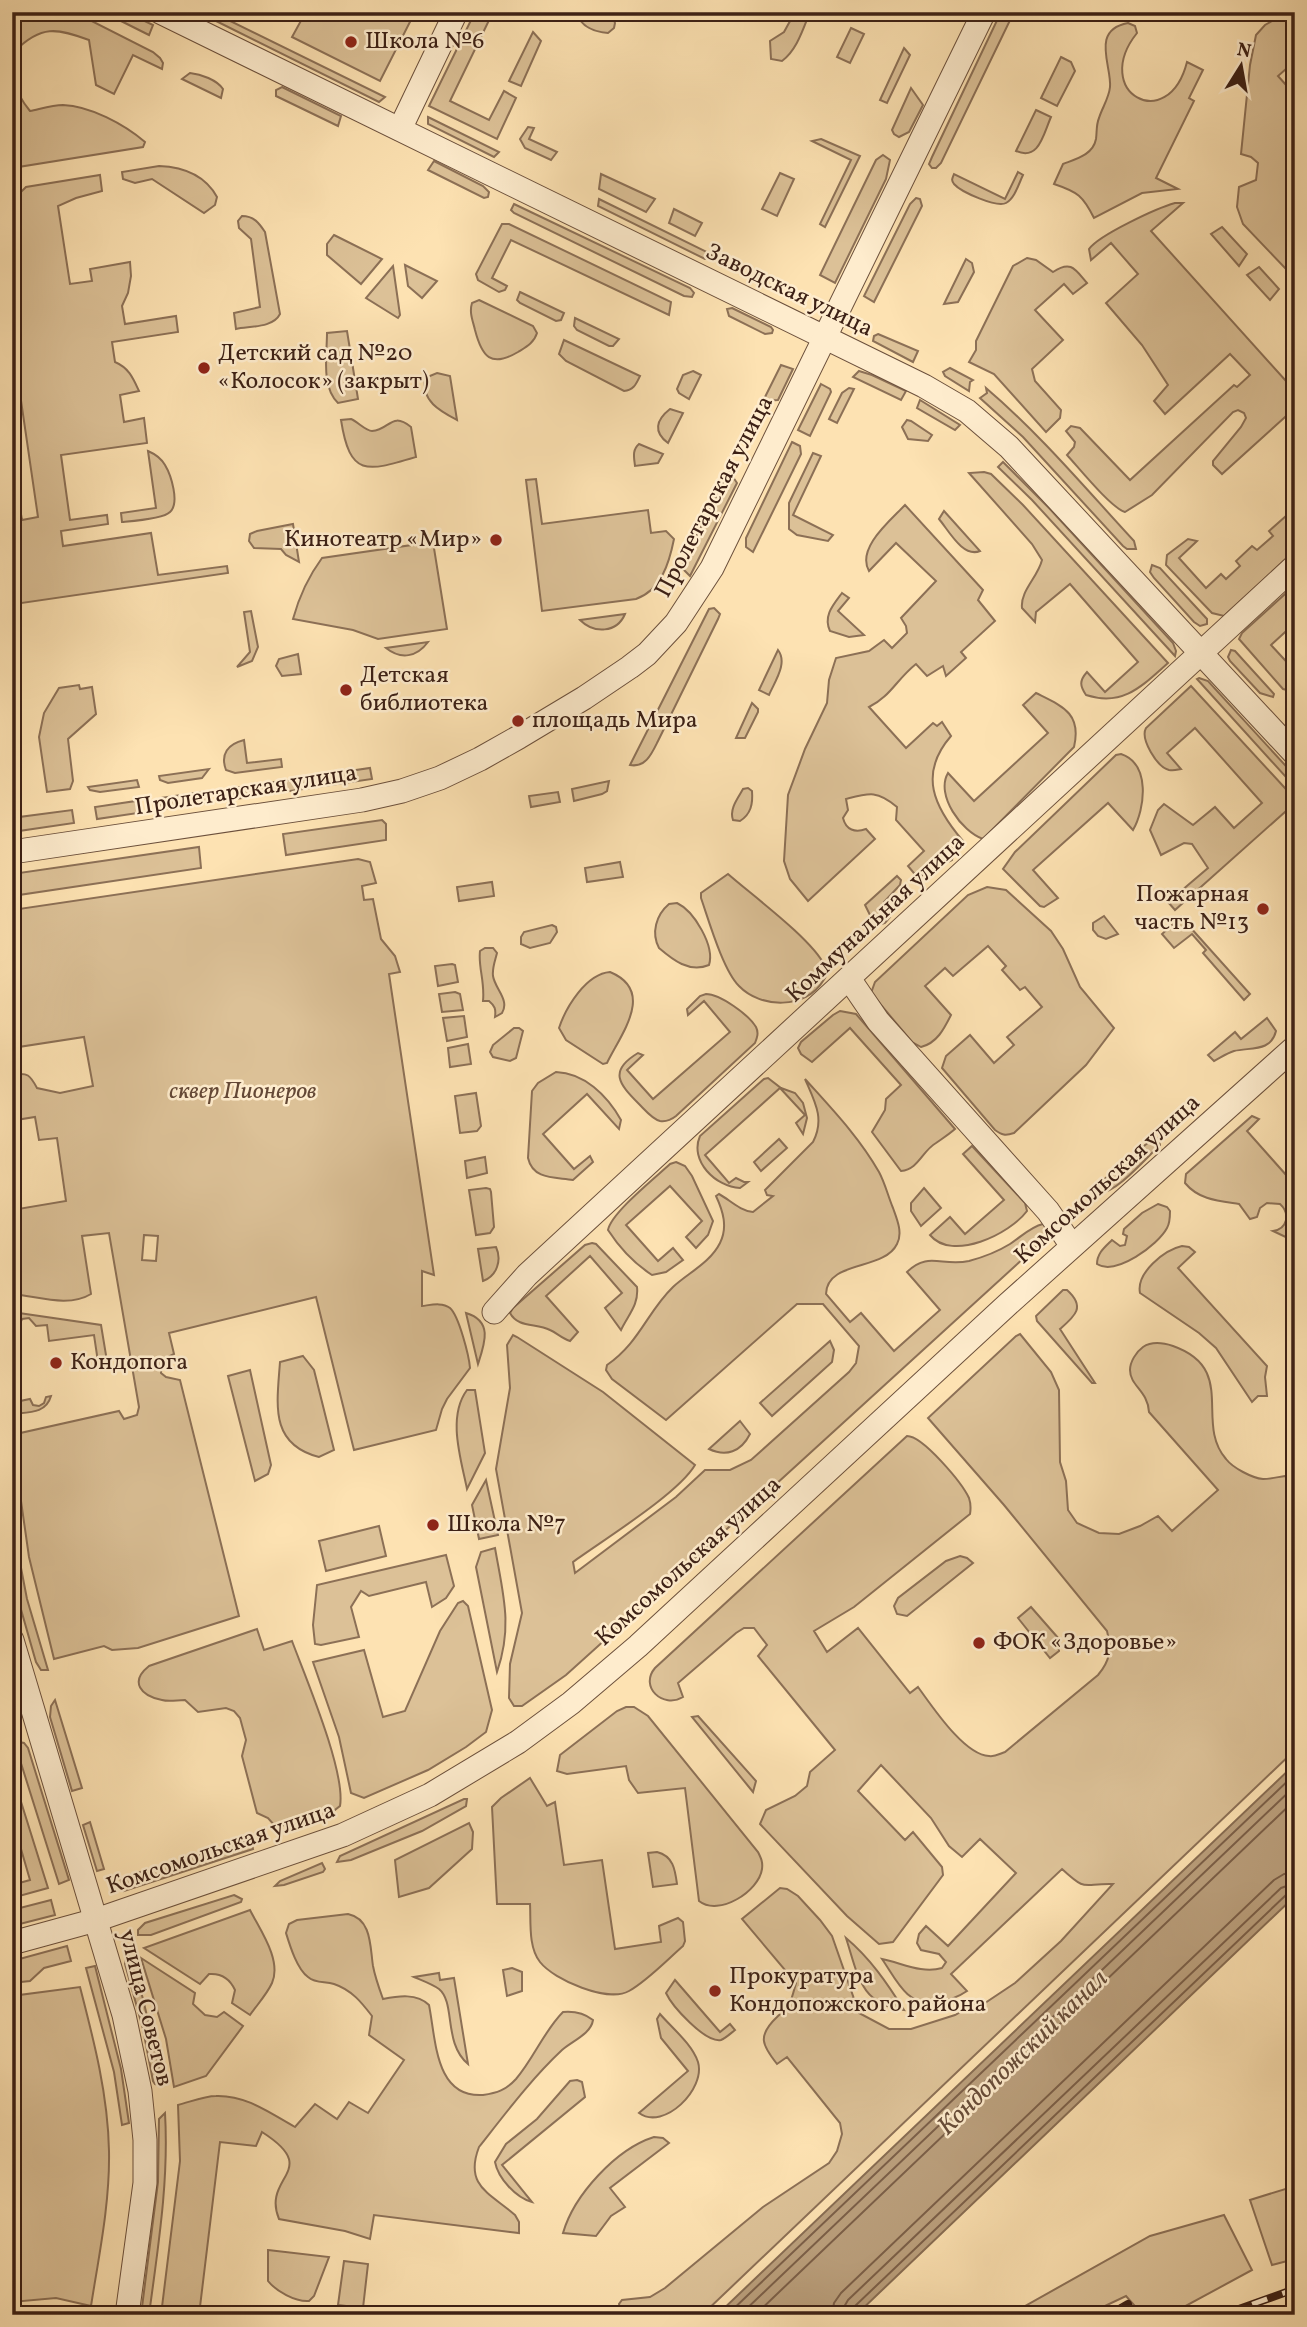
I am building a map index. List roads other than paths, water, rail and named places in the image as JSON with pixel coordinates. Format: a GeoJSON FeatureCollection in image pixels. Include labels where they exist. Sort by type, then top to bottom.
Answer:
{"type":"FeatureCollection","features":[{"type":"Feature","properties":{"kind":"street","name":"Заводская улица"},"geometry":{"type":"LineString","coordinates":[[160,12],[937,393],[967,411],[1028,466],[1295,754]]}},
{"type":"Feature","properties":{"kind":"street"},"geometry":{"type":"LineString","coordinates":[[400,129],[457,12]]}},
{"type":"Feature","properties":{"kind":"street","name":"Пролетарская улица"},"geometry":{"type":"LineString","coordinates":[[12,852],[338,804],[402,791],[440,778],[480,759],[584,698],[648,654],[689,607],[717,560],[985,12]]}},
{"type":"Feature","properties":{"kind":"street","name":"Коммунальная улица"},"geometry":{"type":"LineString","coordinates":[[494,1312],[527,1275],[850,980],[1295,566]]}},
{"type":"Feature","properties":{"kind":"street"},"geometry":{"type":"LineString","coordinates":[[850,980],[878,1021],[1048,1211],[1073,1246]]}},
{"type":"Feature","properties":{"kind":"street","name":"Комсомольская улица"},"geometry":{"type":"LineString","coordinates":[[12,1942],[96,1920],[286,1857],[372,1824],[454,1782],[518,1742],[571,1703],[638,1647],[1073,1246],[1295,1047]]}},
{"type":"Feature","properties":{"kind":"street","name":"улица Советов"},"geometry":{"type":"LineString","coordinates":[[12,1640],[130,2041],[144,2114],[145,2183],[127,2315]]}},
{"type":"Feature","properties":{"kind":"water","name":"Кондопожский канал"},"geometry":{"type":"Polygon","coordinates":[[[1295,1764],[1295,1896],[856,2315],[717,2315],[1295,1764]]]}},
{"type":"Feature","properties":{"kind":"railway"},"geometry":{"type":"LineString","coordinates":[[1222,2315],[1295,2289]]}},
{"type":"Feature","properties":{"kind":"railway"},"geometry":{"type":"LineString","coordinates":[[1109,2315],[1128,2304]]}},
{"type":"Feature","properties":{"kind":"place","name":"Школа №6"},"geometry":{"type":"Point","coordinates":[351,42]}},
{"type":"Feature","properties":{"kind":"place","name":"Детский сад №20 «Колосок» (закрыт)"},"geometry":{"type":"Point","coordinates":[204,368]}},
{"type":"Feature","properties":{"kind":"place","name":"Кинотеатр «Мир»"},"geometry":{"type":"Point","coordinates":[496,540]}},
{"type":"Feature","properties":{"kind":"place","name":"Детская библиотека"},"geometry":{"type":"Point","coordinates":[346,690]}},
{"type":"Feature","properties":{"kind":"place","name":"площадь Мира"},"geometry":{"type":"Point","coordinates":[518,721]}},
{"type":"Feature","properties":{"kind":"place","name":"Пожарная часть №13"},"geometry":{"type":"Point","coordinates":[1263,909]}},
{"type":"Feature","properties":{"kind":"place","name":"Кондопога"},"geometry":{"type":"Point","coordinates":[56,1363]}},
{"type":"Feature","properties":{"kind":"place","name":"Школа №7"},"geometry":{"type":"Point","coordinates":[433,1525]}},
{"type":"Feature","properties":{"kind":"place","name":"ФОК «Здоровье»"},"geometry":{"type":"Point","coordinates":[979,1643]}},
{"type":"Feature","properties":{"kind":"place","name":"Прокуратура Кондопожского района"},"geometry":{"type":"Point","coordinates":[715,1991]}},
{"type":"Feature","properties":{"kind":"park label","name":"сквер Пионеров"},"geometry":{"type":"Point","coordinates":[243,1092]}}]}
